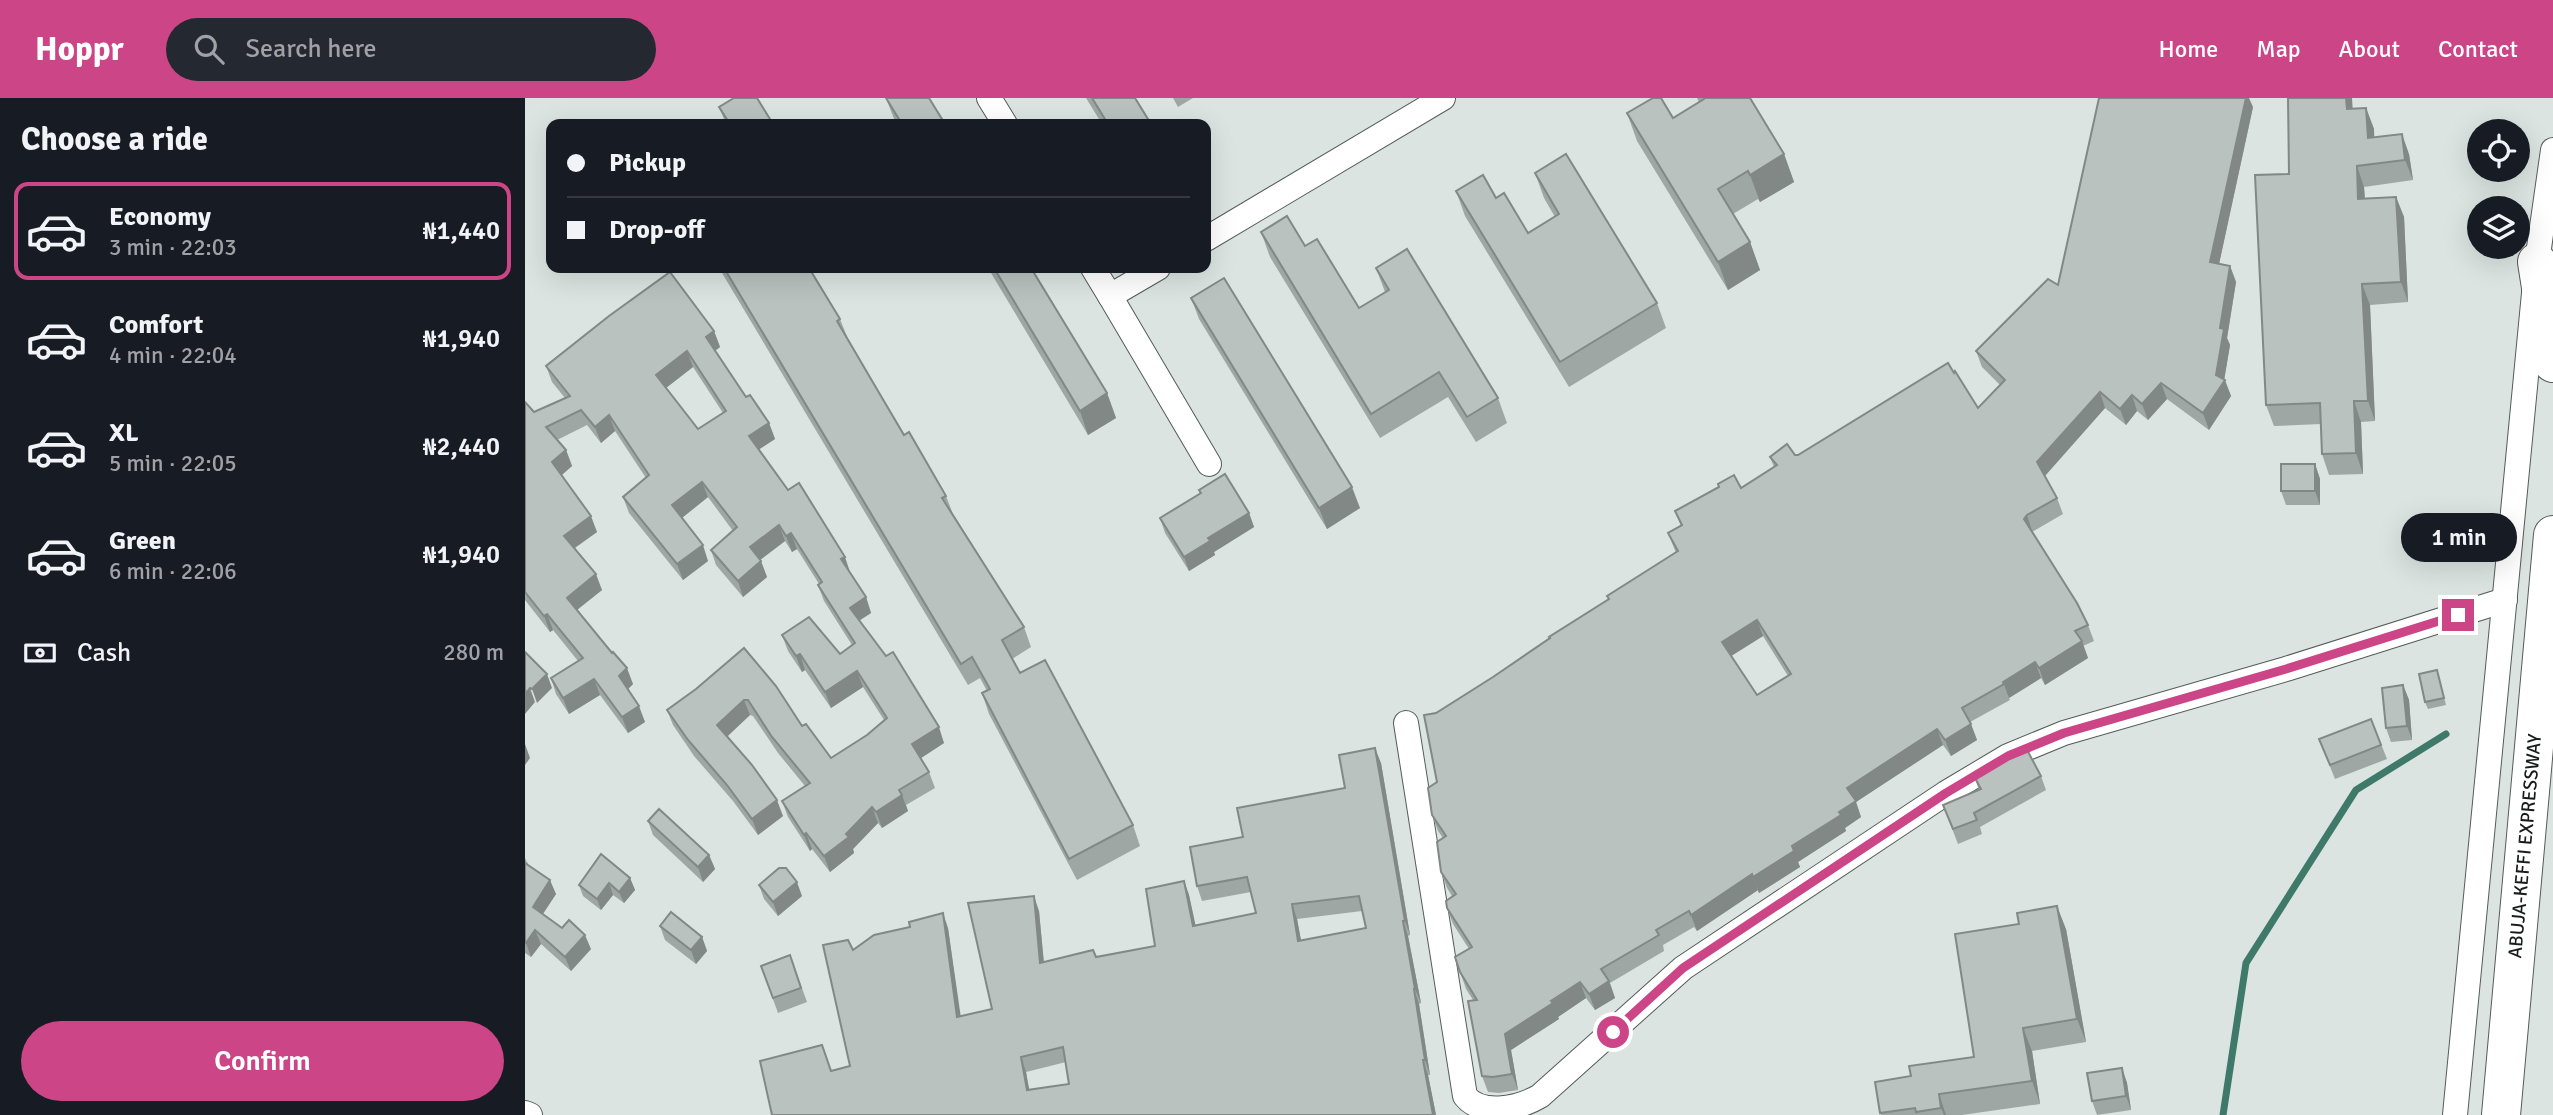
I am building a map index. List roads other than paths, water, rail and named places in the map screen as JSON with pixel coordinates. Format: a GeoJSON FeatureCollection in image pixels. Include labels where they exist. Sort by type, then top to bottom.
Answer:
{"type":"FeatureCollection","features":[{"type":"Feature","properties":{"kind":"highway"},"geometry":{"type":"LineString","coordinates":[[2537,262],[2553,363]]}},
{"type":"Feature","properties":{"kind":"highway","name":"ABUJA-KEFFI EXPRESSWAY"},"geometry":{"type":"LineString","coordinates":[[2501,1115],[2553,535]]}},
{"type":"Feature","properties":{"kind":"street"},"geometry":{"type":"LineString","coordinates":[[989,98],[1002,119]]}},
{"type":"Feature","properties":{"kind":"street"},"geometry":{"type":"LineString","coordinates":[[1211,236],[1443,98]]}},
{"type":"Feature","properties":{"kind":"street"},"geometry":{"type":"LineString","coordinates":[[2455,1115],[2537,262],[2553,150]]}},
{"type":"Feature","properties":{"kind":"street"},"geometry":{"type":"LineString","coordinates":[[1096,273],[1209,464]]}},
{"type":"Feature","properties":{"kind":"street"},"geometry":{"type":"LineString","coordinates":[[1110,296],[1149,273]]}},
{"type":"Feature","properties":{"kind":"street"},"geometry":{"type":"LineString","coordinates":[[1406,723],[1465,1096],[1471,1109],[1483,1114],[1494,1113],[1521,1108],[1540,1096],[1683,968],[1946,793],[2008,756],[2064,733],[2296,666],[2505,600]]}},
{"type":"Feature","properties":{"kind":"waterway"},"geometry":{"type":"LineString","coordinates":[[2223,1115],[2246,963],[2356,790],[2446,734]]}}]}
